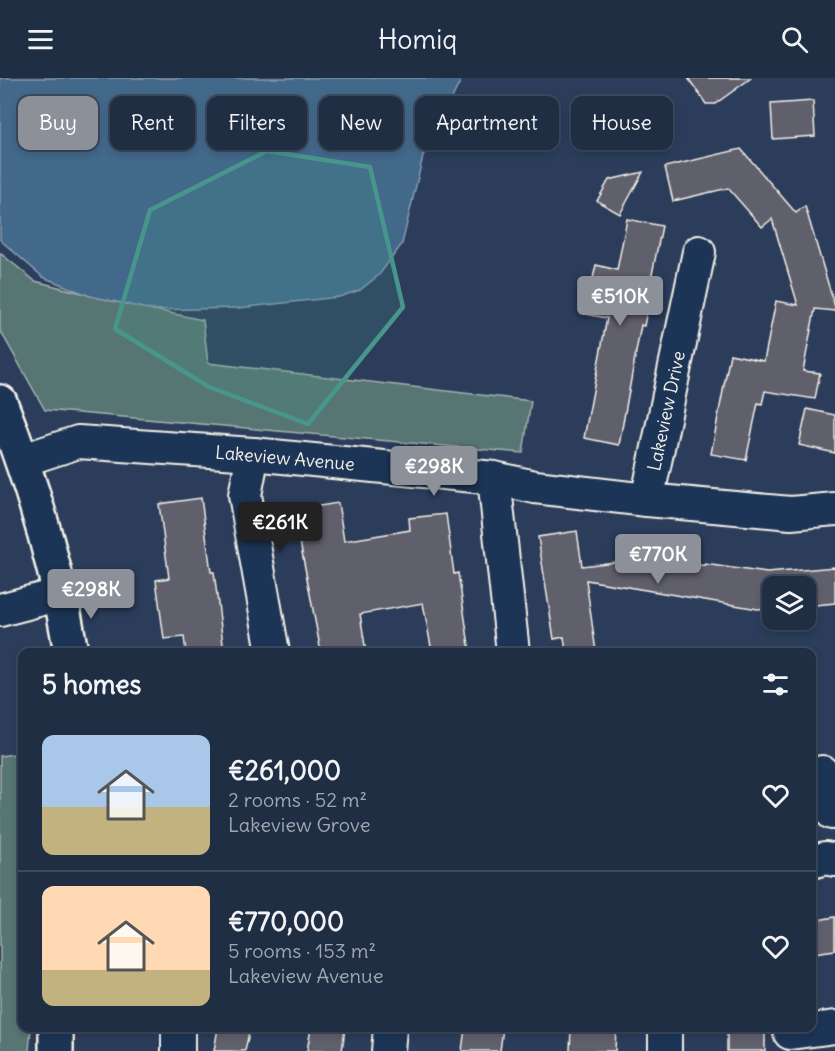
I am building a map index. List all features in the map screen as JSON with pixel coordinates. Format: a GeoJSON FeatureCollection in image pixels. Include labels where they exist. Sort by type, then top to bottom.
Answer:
{"type":"FeatureCollection","features":[{"type":"Feature","properties":{"kind":"street","name":"Lakeview Drive"},"geometry":{"type":"LineString","coordinates":[[647,500],[699,252]]}},
{"type":"Feature","properties":{"kind":"street"},"geometry":{"type":"LineString","coordinates":[[0,402],[23,460],[46,534],[61,594],[70,648]]}},
{"type":"Feature","properties":{"kind":"street","name":"Lakeview Avenue"},"geometry":{"type":"LineString","coordinates":[[23,460],[78,442],[253,454],[494,478],[535,488],[792,513],[835,509]]}},
{"type":"Feature","properties":{"kind":"street"},"geometry":{"type":"LineString","coordinates":[[253,454],[245,495],[272,648]]}},
{"type":"Feature","properties":{"kind":"street"},"geometry":{"type":"LineString","coordinates":[[494,478],[513,648]]}},
{"type":"Feature","properties":{"kind":"street"},"geometry":{"type":"LineString","coordinates":[[0,610],[61,594]]}},
{"type":"Feature","properties":{"kind":"street"},"geometry":{"type":"LineString","coordinates":[[822,772],[832,813],[835,812]]}},
{"type":"Feature","properties":{"kind":"street"},"geometry":{"type":"LineString","coordinates":[[816,861],[825,858],[835,860]]}},
{"type":"Feature","properties":{"kind":"street"},"geometry":{"type":"LineString","coordinates":[[816,1030],[835,1027]]}},
{"type":"Feature","properties":{"kind":"street"},"geometry":{"type":"LineString","coordinates":[[56,1032],[56,1051]]}},
{"type":"Feature","properties":{"kind":"street"},"geometry":{"type":"LineString","coordinates":[[178,1032],[178,1051]]}},
{"type":"Feature","properties":{"kind":"street"},"geometry":{"type":"LineString","coordinates":[[388,1051],[390,1032]]}},
{"type":"Feature","properties":{"kind":"street"},"geometry":{"type":"LineString","coordinates":[[665,1032],[665,1051]]}},
{"type":"Feature","properties":{"kind":"street"},"geometry":{"type":"LineString","coordinates":[[790,1033],[798,1032]]}},
{"type":"Feature","properties":{"kind":"highlighted area"},"geometry":{"type":"Polygon","coordinates":[[[267,151],[370,167],[403,307],[308,424],[209,387],[115,329],[150,210],[267,151]]]}},
{"type":"Feature","properties":{"kind":"green space"},"geometry":{"type":"Polygon","coordinates":[[[0,253],[35,281],[113,301],[203,320],[208,363],[531,401],[523,453],[45,410],[0,330],[0,253]]]}},
{"type":"Feature","properties":{"kind":"green space"},"geometry":{"type":"Polygon","coordinates":[[[18,754],[18,1032],[31,1032],[29,1051],[0,1051],[0,756],[18,754]]]}},
{"type":"Feature","properties":{"kind":"water"},"geometry":{"type":"Polygon","coordinates":[[[0,78],[462,78],[453,96],[415,96],[415,150],[426,150],[402,244],[379,275],[360,290],[339,297],[239,308],[152,310],[90,296],[43,277],[0,240],[0,78]]]}},
{"type":"Feature","properties":{"kind":"building"},"geometry":{"type":"Polygon","coordinates":[[[688,78],[751,78],[715,104],[706,104],[688,78]]]}},
{"type":"Feature","properties":{"kind":"building"},"geometry":{"type":"Polygon","coordinates":[[[813,101],[815,136],[773,139],[771,104],[813,101]]]}},
{"type":"Feature","properties":{"kind":"building"},"geometry":{"type":"Polygon","coordinates":[[[741,149],[796,213],[805,206],[835,307],[835,311],[815,309],[803,371],[820,373],[815,399],[765,391],[762,404],[758,403],[746,460],[711,454],[730,354],[764,361],[776,301],[798,305],[772,219],[762,227],[728,188],[673,201],[665,167],[741,149]]]}},
{"type":"Feature","properties":{"kind":"building"},"geometry":{"type":"Polygon","coordinates":[[[643,172],[620,214],[597,201],[609,180],[643,172]]]}},
{"type":"Feature","properties":{"kind":"building"},"geometry":{"type":"Polygon","coordinates":[[[627,219],[662,226],[619,445],[584,438],[607,318],[585,314],[596,265],[617,270],[627,219]]]}},
{"type":"Feature","properties":{"kind":"building"},"geometry":{"type":"Polygon","coordinates":[[[807,409],[835,415],[835,453],[799,445],[807,409]]]}},
{"type":"Feature","properties":{"kind":"building"},"geometry":{"type":"Polygon","coordinates":[[[201,498],[211,572],[214,572],[224,648],[185,648],[184,637],[164,639],[156,580],[169,578],[159,504],[201,498]]]}},
{"type":"Feature","properties":{"kind":"building"},"geometry":{"type":"Polygon","coordinates":[[[338,503],[344,541],[410,530],[409,518],[446,514],[454,574],[458,573],[469,648],[431,648],[423,603],[360,614],[365,648],[320,648],[294,510],[338,503]]]}},
{"type":"Feature","properties":{"kind":"building"},"geometry":{"type":"Polygon","coordinates":[[[577,531],[582,566],[639,559],[640,554],[705,566],[705,564],[767,573],[835,567],[835,603],[816,605],[816,576],[762,576],[762,609],[758,609],[586,580],[595,648],[565,648],[564,637],[554,639],[538,537],[577,531]]]}},
{"type":"Feature","properties":{"kind":"building"},"geometry":{"type":"Polygon","coordinates":[[[835,917],[835,950],[816,953],[816,920],[835,917]]]}},
{"type":"Feature","properties":{"kind":"building"},"geometry":{"type":"Polygon","coordinates":[[[217,1032],[249,1032],[245,1051],[214,1051],[217,1032]]]}},
{"type":"Feature","properties":{"kind":"building"},"geometry":{"type":"Polygon","coordinates":[[[310,1032],[344,1032],[342,1051],[307,1051],[310,1032]]]}},
{"type":"Feature","properties":{"kind":"building"},"geometry":{"type":"Polygon","coordinates":[[[464,1032],[502,1032],[500,1051],[462,1051],[464,1032]]]}},
{"type":"Feature","properties":{"kind":"building"},"geometry":{"type":"Polygon","coordinates":[[[571,1032],[616,1032],[615,1051],[570,1051],[571,1032]]]}},
{"type":"Feature","properties":{"kind":"building"},"geometry":{"type":"Polygon","coordinates":[[[727,1032],[765,1032],[765,1051],[727,1051],[727,1032]]]}}]}
